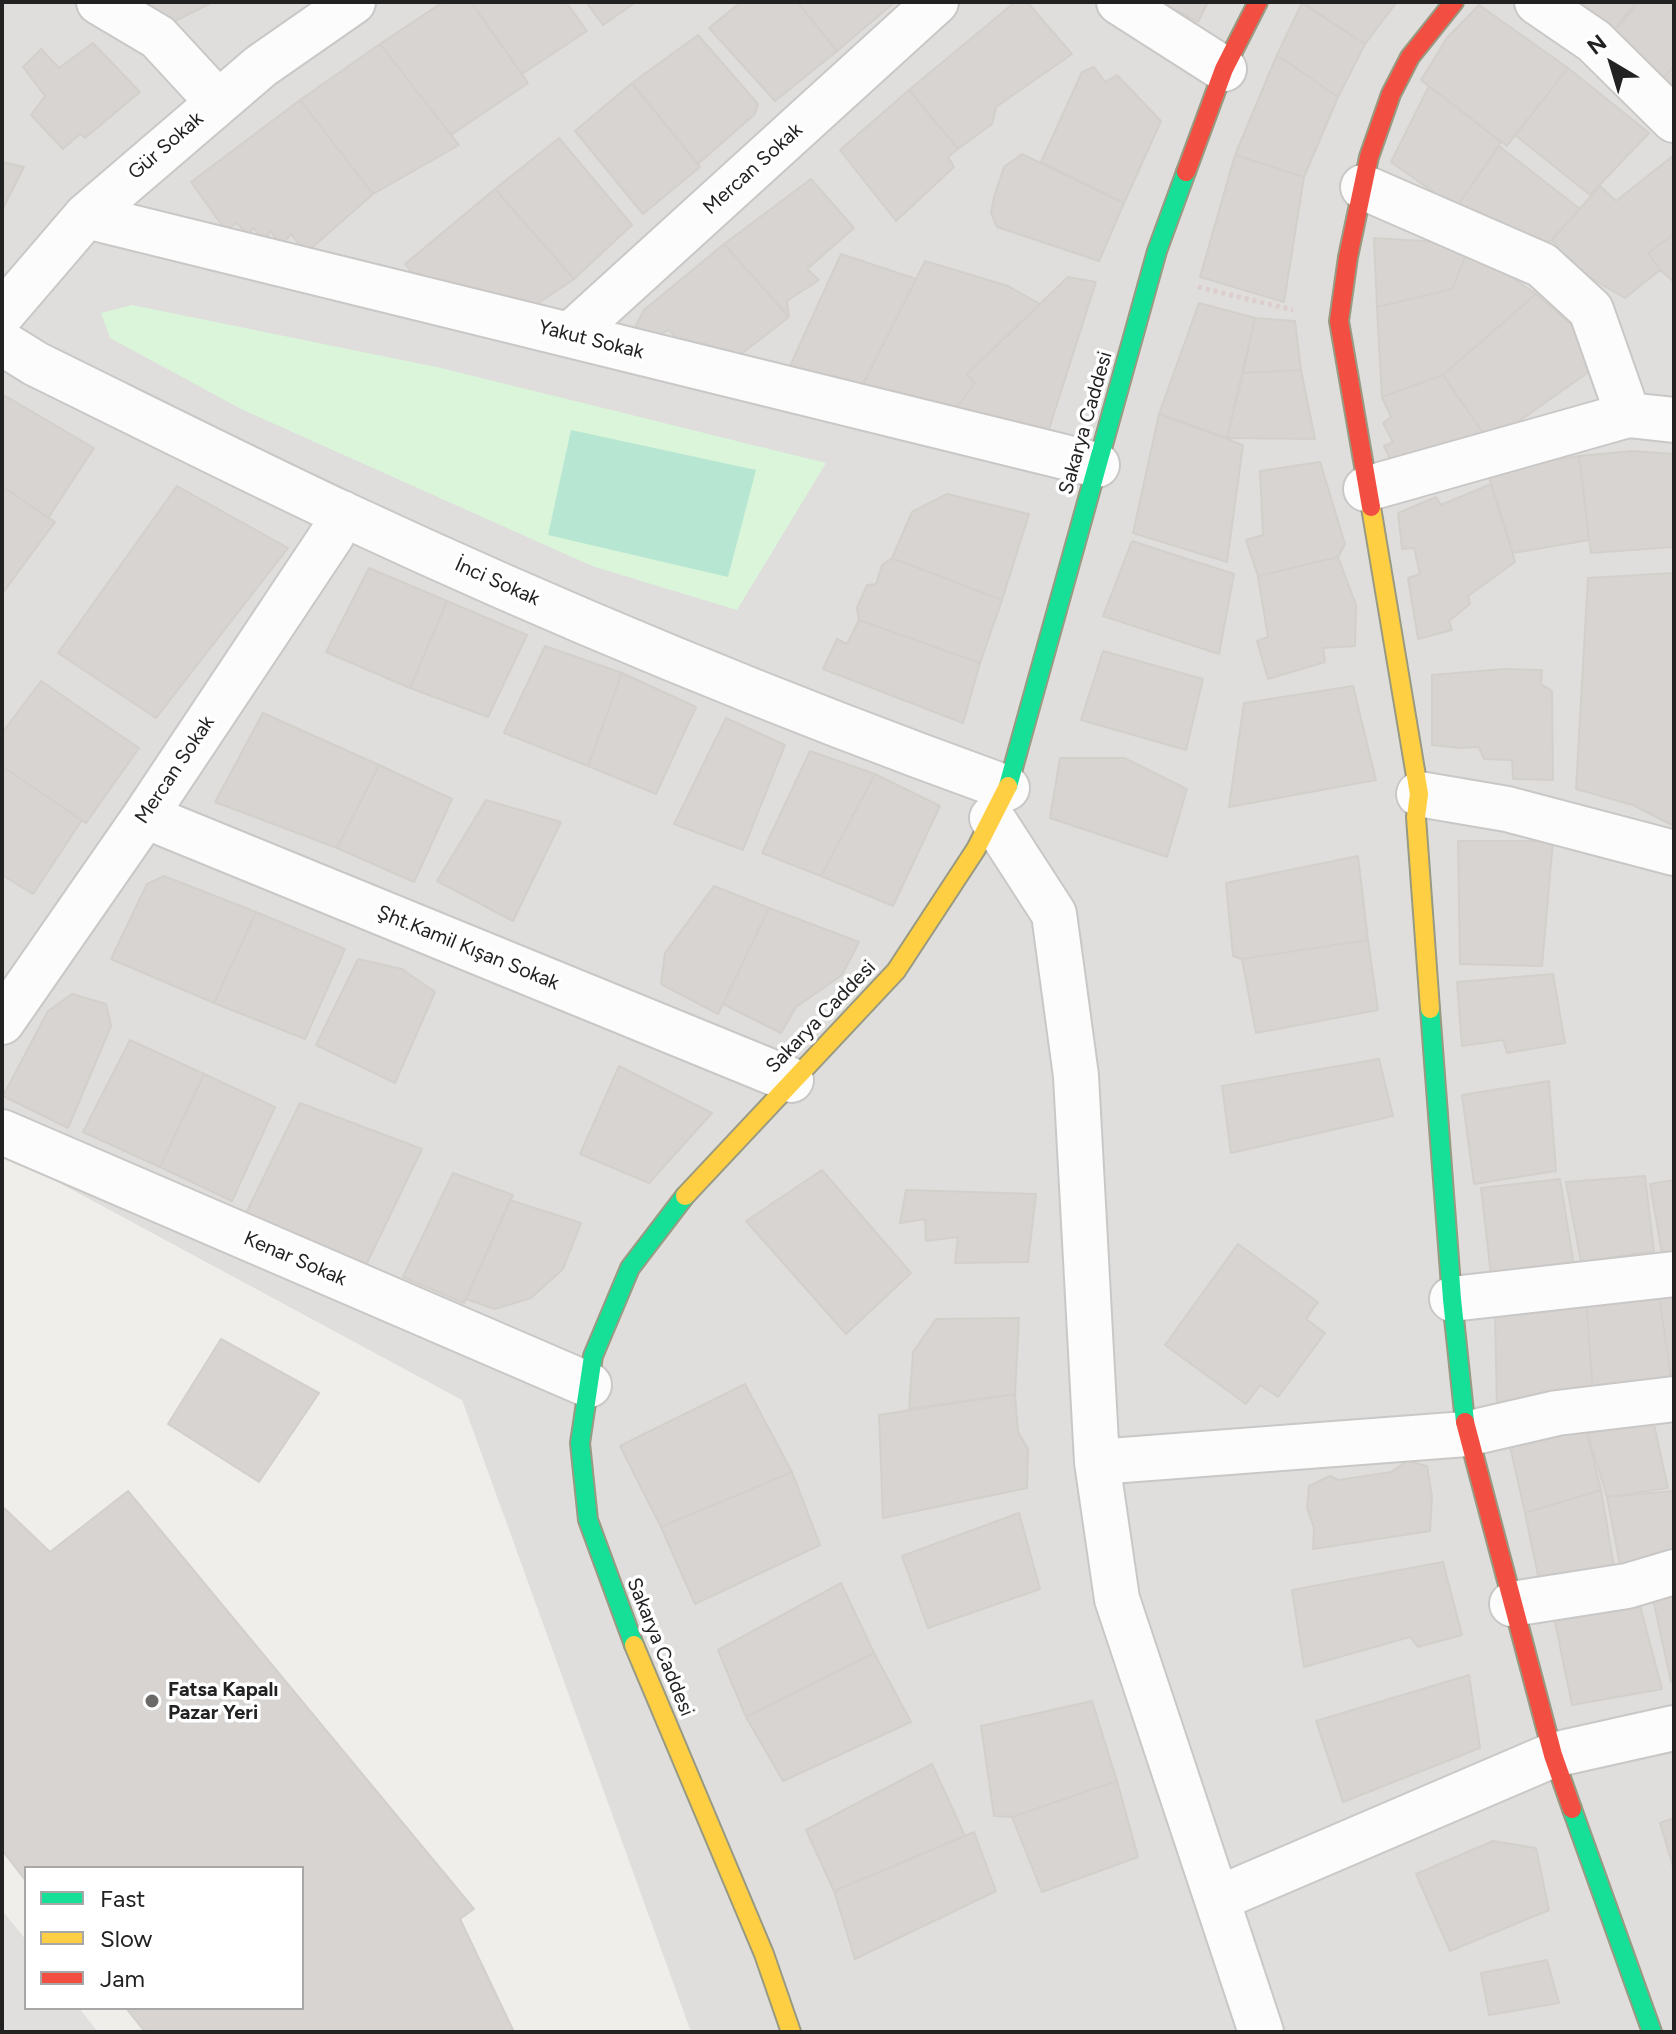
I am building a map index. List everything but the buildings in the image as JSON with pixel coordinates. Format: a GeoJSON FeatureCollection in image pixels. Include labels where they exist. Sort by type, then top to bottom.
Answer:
{"type":"FeatureCollection","features":[{"type":"Feature","properties":{"kind":"street"},"geometry":{"type":"LineString","coordinates":[[99,2],[158,37],[218,102]]}},
{"type":"Feature","properties":{"kind":"street","name":"Gür Sokak"},"geometry":{"type":"LineString","coordinates":[[2,314],[86,216],[261,66],[353,2]]}},
{"type":"Feature","properties":{"kind":"street","name":"Mercan Sokak"},"geometry":{"type":"LineString","coordinates":[[570,335],[936,2]]}},
{"type":"Feature","properties":{"kind":"street"},"geometry":{"type":"LineString","coordinates":[[1119,2],[1224,69]]}},
{"type":"Feature","properties":{"kind":"street","name":"Sakarya Caddesi"},"geometry":{"type":"LineString","coordinates":[[791,2032],[764,1954],[621,1613],[588,1520],[580,1443],[593,1356],[630,1268],[675,1207],[896,971],[976,849],[1000,803],[1150,276],[1224,69],[1258,2]]}},
{"type":"Feature","properties":{"kind":"street"},"geometry":{"type":"LineString","coordinates":[[1454,2],[1405,65],[1372,142],[1339,321],[1419,794],[1416,817],[1452,1299],[1466,1434],[1553,1755],[1652,2032]]}},
{"type":"Feature","properties":{"kind":"street"},"geometry":{"type":"LineString","coordinates":[[1537,2],[1594,41],[1674,120]]}},
{"type":"Feature","properties":{"kind":"street"},"geometry":{"type":"LineString","coordinates":[[1363,187],[1542,265],[1591,310],[1628,415]]}},
{"type":"Feature","properties":{"kind":"street","name":"Yakut Sokak"},"geometry":{"type":"LineString","coordinates":[[86,216],[1097,465]]}},
{"type":"Feature","properties":{"kind":"street","name":"İnci Sokak"},"geometry":{"type":"LineString","coordinates":[[2,343],[36,364],[342,513],[578,617],[869,738],[1000,803]]}},
{"type":"Feature","properties":{"kind":"street"},"geometry":{"type":"LineString","coordinates":[[1366,489],[1628,415],[1674,420]]}},
{"type":"Feature","properties":{"kind":"street","name":"Mercan Sokak"},"geometry":{"type":"LineString","coordinates":[[2,1022],[145,816],[332,535],[342,513]]}},
{"type":"Feature","properties":{"kind":"street"},"geometry":{"type":"LineString","coordinates":[[1419,794],[1507,809],[1674,853]]}},
{"type":"Feature","properties":{"kind":"street"},"geometry":{"type":"LineString","coordinates":[[1000,803],[1054,914],[1076,1076],[1097,1462],[1117,1599],[1261,2032]]}},
{"type":"Feature","properties":{"kind":"street","name":"Şht.Kamil Kışan Sokak"},"geometry":{"type":"LineString","coordinates":[[145,816],[791,1080]]}},
{"type":"Feature","properties":{"kind":"street","name":"Kenar Sokak"},"geometry":{"type":"LineString","coordinates":[[2,1132],[589,1385]]}},
{"type":"Feature","properties":{"kind":"street"},"geometry":{"type":"LineString","coordinates":[[1452,1299],[1674,1274]]}},
{"type":"Feature","properties":{"kind":"street"},"geometry":{"type":"LineString","coordinates":[[1097,1462],[1466,1434],[1557,1413],[1674,1399]]}},
{"type":"Feature","properties":{"kind":"street"},"geometry":{"type":"LineString","coordinates":[[1512,1604],[1627,1586],[1674,1572]]}},
{"type":"Feature","properties":{"kind":"street"},"geometry":{"type":"LineString","coordinates":[[1217,1899],[1553,1755],[1674,1728]]}},
{"type":"Feature","properties":{"kind":"path"},"geometry":{"type":"LineString","coordinates":[[1150,276],[1339,321]]}},
{"type":"Feature","properties":{"kind":"shaded area"},"geometry":{"type":"Polygon","coordinates":[[[2,2],[1674,2],[1674,2032],[691,2032],[462,1400],[2,1152],[2,2]]]}},
{"type":"Feature","properties":{"kind":"shaded area"},"geometry":{"type":"Polygon","coordinates":[[[2,1910],[24,1938],[24,2010],[81,2010],[98,2032],[2,2032],[2,1910]]]}},
{"type":"Feature","properties":{"kind":"green space"},"geometry":{"type":"Polygon","coordinates":[[[132,305],[441,368],[826,463],[737,610],[592,566],[241,409],[110,338],[101,313],[132,305]]]}},
{"type":"Feature","properties":{"kind":"green space"},"geometry":{"type":"Polygon","coordinates":[[[571,430],[756,470],[728,577],[548,535],[571,430]]]}},
{"type":"Feature","properties":{"kind":"traffic: fast"},"geometry":{"type":"LineString","coordinates":[[1008,786],[1157,251],[1186,172]]}},
{"type":"Feature","properties":{"kind":"traffic: fast"},"geometry":{"type":"LineString","coordinates":[[1430,1009],[1452,1299],[1465,1422]]}},
{"type":"Feature","properties":{"kind":"traffic: fast"},"geometry":{"type":"LineString","coordinates":[[634,1645],[588,1520],[580,1443],[593,1356],[630,1268],[685,1196]]}},
{"type":"Feature","properties":{"kind":"traffic: fast"},"geometry":{"type":"LineString","coordinates":[[1572,1809],[1652,2032]]}},
{"type":"Feature","properties":{"kind":"traffic: slow"},"geometry":{"type":"LineString","coordinates":[[1371,507],[1419,794],[1416,817],[1430,1009]]}},
{"type":"Feature","properties":{"kind":"traffic: slow"},"geometry":{"type":"LineString","coordinates":[[685,1196],[896,971],[976,849],[1008,786]]}},
{"type":"Feature","properties":{"kind":"traffic: slow"},"geometry":{"type":"LineString","coordinates":[[634,1645],[764,1954],[791,2032]]}},
{"type":"Feature","properties":{"kind":"traffic: jam"},"geometry":{"type":"LineString","coordinates":[[1186,172],[1224,69],[1258,2]]}},
{"type":"Feature","properties":{"kind":"traffic: jam"},"geometry":{"type":"LineString","coordinates":[[1371,507],[1339,321],[1348,257],[1369,157],[1391,94],[1410,57],[1454,2]]}},
{"type":"Feature","properties":{"kind":"traffic: jam"},"geometry":{"type":"LineString","coordinates":[[1465,1422],[1553,1755],[1572,1809]]}},
{"type":"Feature","properties":{"kind":"place","name":"Fatsa Kapalı Pazar Yeri"},"geometry":{"type":"Point","coordinates":[152,1701]}}]}
